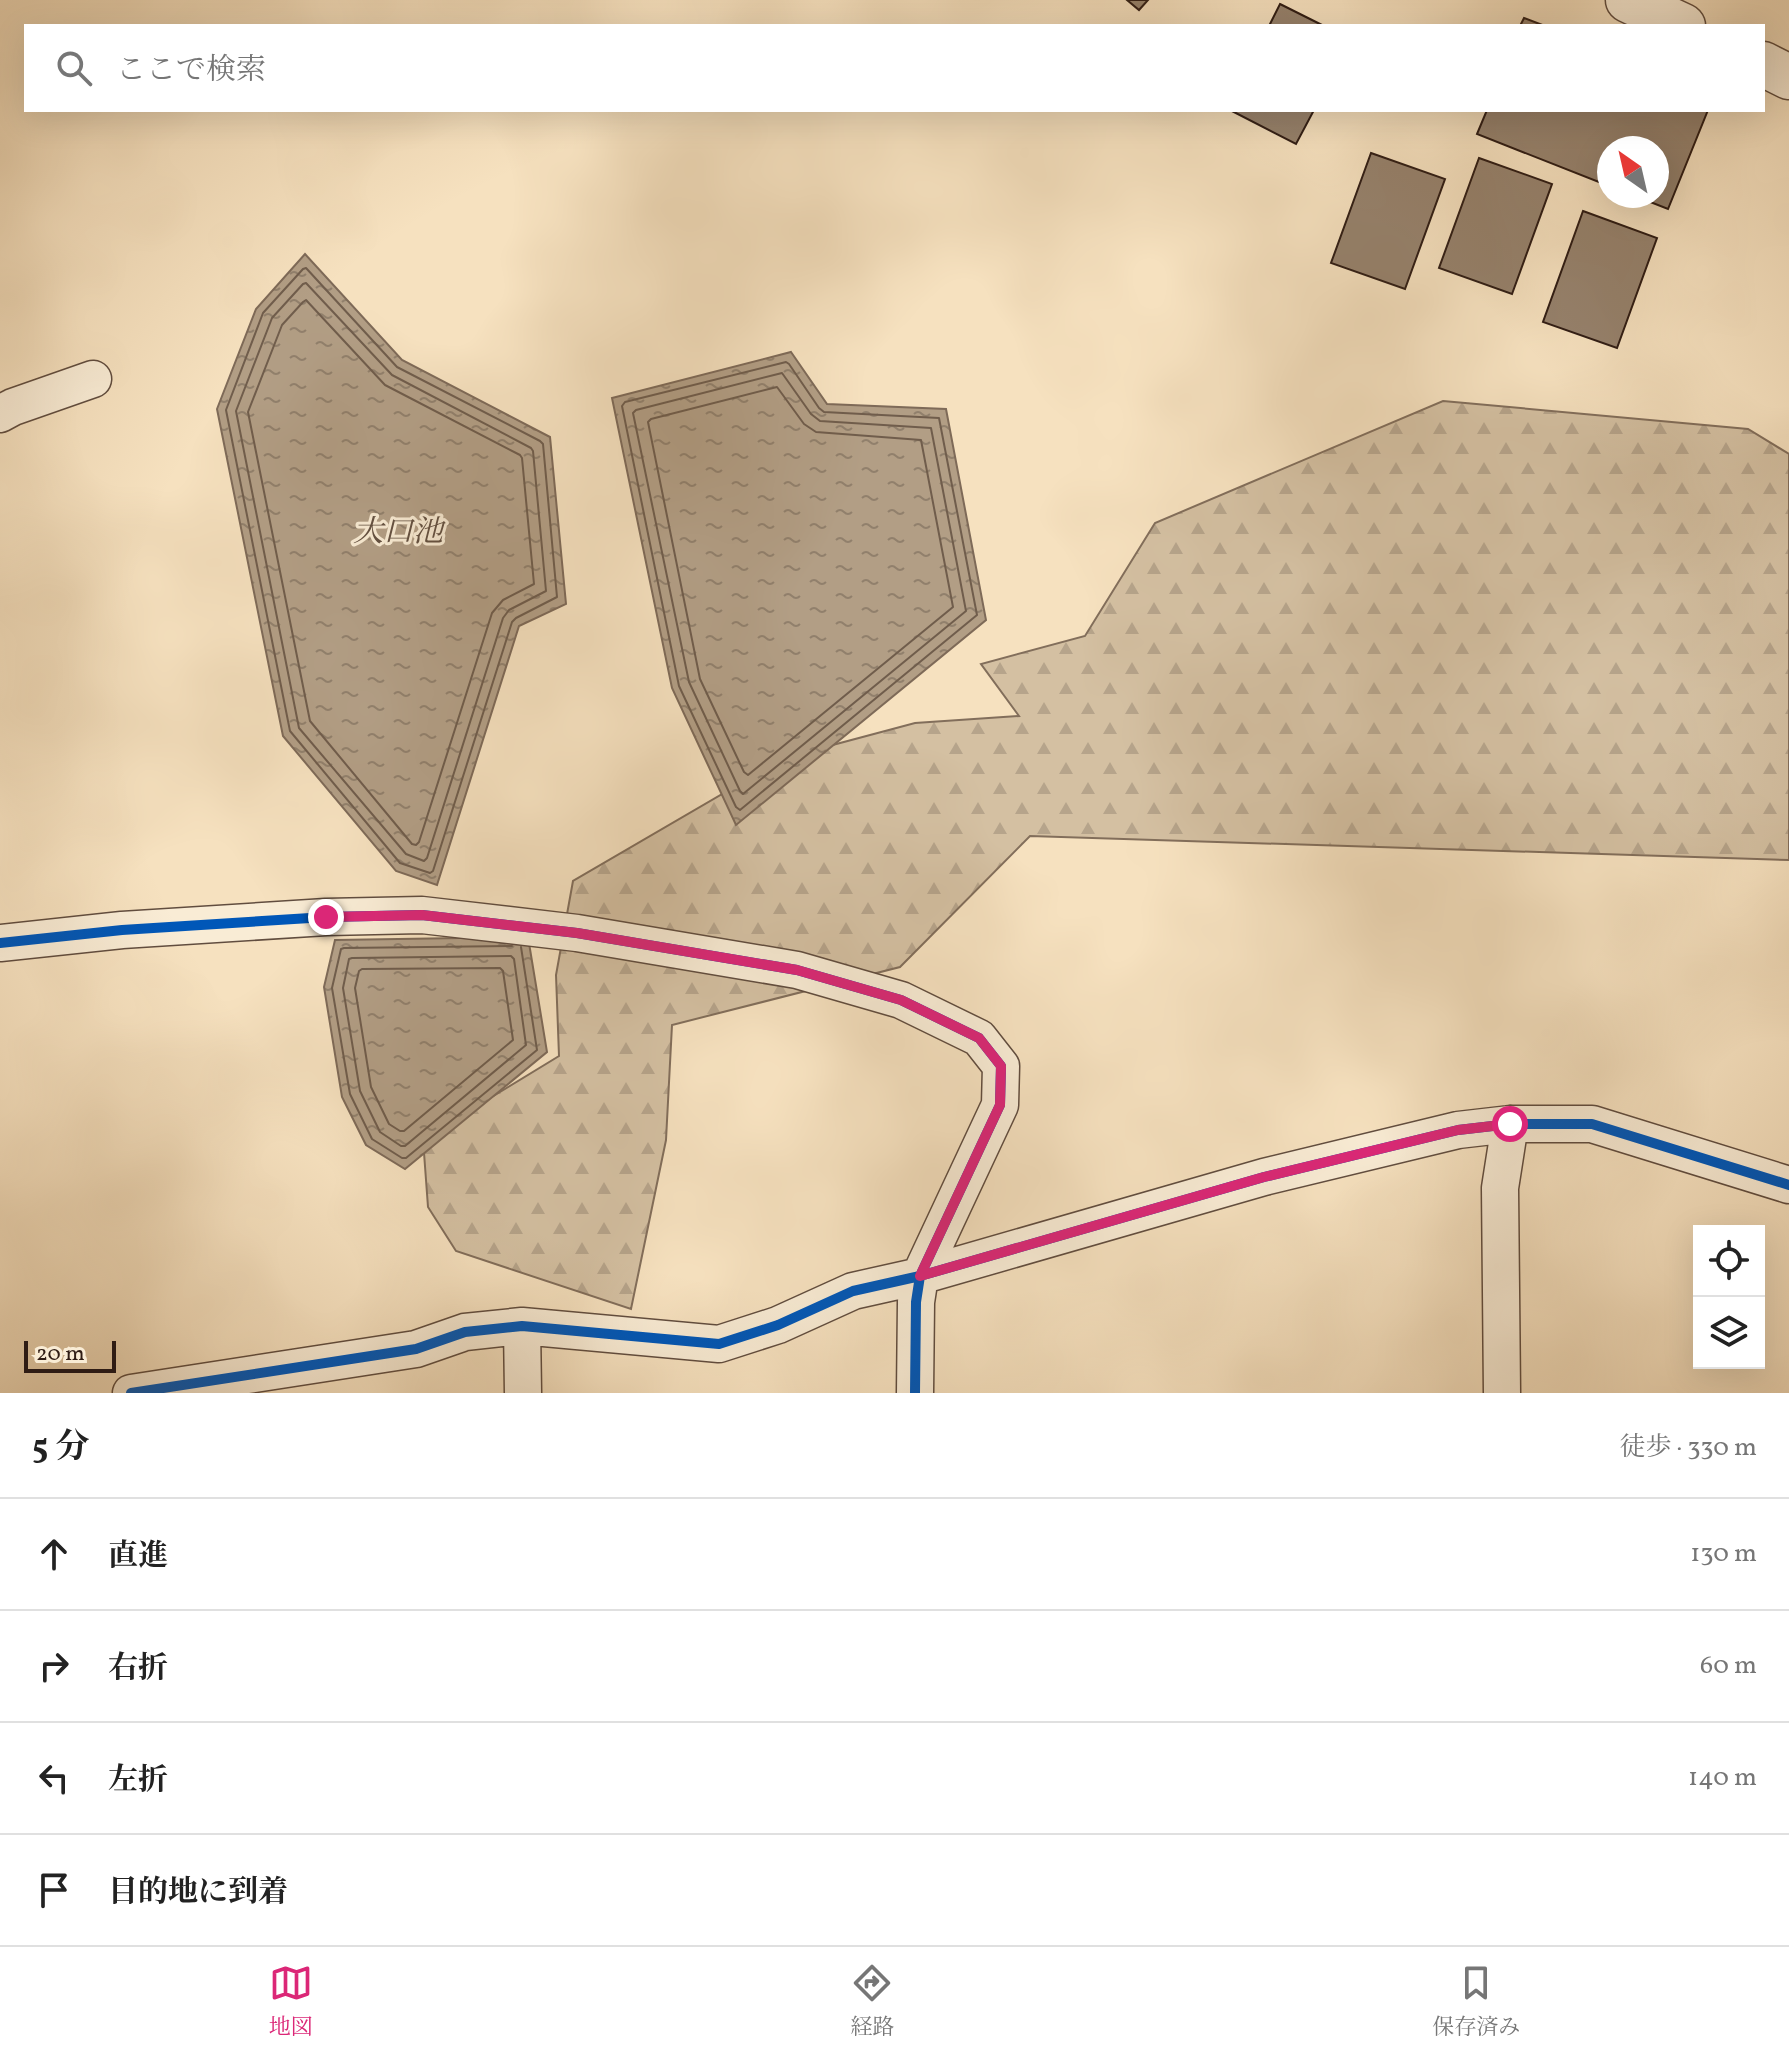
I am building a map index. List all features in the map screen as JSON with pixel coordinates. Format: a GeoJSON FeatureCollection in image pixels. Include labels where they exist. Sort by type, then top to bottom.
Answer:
{"type":"FeatureCollection","features":[{"type":"Feature","properties":{"kind":"street"},"geometry":{"type":"LineString","coordinates":[[1628,0],[1679,24]]}},
{"type":"Feature","properties":{"kind":"street"},"geometry":{"type":"LineString","coordinates":[[1765,65],[1789,77]]}},
{"type":"Feature","properties":{"kind":"street"},"geometry":{"type":"LineString","coordinates":[[0,414],[93,379]]}},
{"type":"Feature","properties":{"kind":"street"},"geometry":{"type":"LineString","coordinates":[[0,943],[122,930],[326,917],[422,915],[577,933],[797,970],[901,1000],[979,1038],[1001,1066],[1000,1105],[920,1276],[916,1302],[915,1393]]}},
{"type":"Feature","properties":{"kind":"street"},"geometry":{"type":"LineString","coordinates":[[1502,1393],[1500,1188],[1510,1124]]}},
{"type":"Feature","properties":{"kind":"street"},"geometry":{"type":"LineString","coordinates":[[131,1393],[416,1349],[465,1332],[522,1326],[719,1344],[778,1325],[853,1291],[920,1276],[1264,1177],[1458,1130],[1510,1124],[1592,1124],[1789,1185]]}},
{"type":"Feature","properties":{"kind":"street"},"geometry":{"type":"LineString","coordinates":[[522,1326],[523,1393]]}},
{"type":"Feature","properties":{"kind":"green space"},"geometry":{"type":"Polygon","coordinates":[[[1443,401],[1748,429],[1789,454],[1789,860],[1030,836],[900,967],[672,1025],[666,1140],[631,1309],[456,1251],[428,1207],[423,1139],[559,1056],[556,975],[573,881],[784,758],[915,723],[1019,716],[981,664],[1085,636],[1155,523],[1443,401]]]}},
{"type":"Feature","properties":{"kind":"water","name":"大口池"},"geometry":{"type":"Polygon","coordinates":[[[305,254],[402,360],[550,437],[566,604],[519,626],[437,885],[396,871],[283,736],[217,409],[256,309],[305,254]]]}},
{"type":"Feature","properties":{"kind":"water"},"geometry":{"type":"Polygon","coordinates":[[[791,352],[827,404],[946,409],[986,620],[736,825],[672,688],[612,398],[791,352]]]}},
{"type":"Feature","properties":{"kind":"water"},"geometry":{"type":"Polygon","coordinates":[[[528,937],[547,1052],[405,1169],[366,1145],[342,1097],[324,987],[335,940],[528,937]]]}},
{"type":"Feature","properties":{"kind":"building"},"geometry":{"type":"Polygon","coordinates":[[[1127,0],[1148,0],[1139,10],[1127,0]]]}},
{"type":"Feature","properties":{"kind":"building"},"geometry":{"type":"Polygon","coordinates":[[[1280,4],[1320,24],[1270,24],[1280,4]]]}},
{"type":"Feature","properties":{"kind":"building"},"geometry":{"type":"Polygon","coordinates":[[[1524,18],[1540,24],[1521,24],[1524,18]]]}},
{"type":"Feature","properties":{"kind":"building"},"geometry":{"type":"Polygon","coordinates":[[[1234,112],[1313,112],[1296,144],[1234,112]]]}},
{"type":"Feature","properties":{"kind":"building"},"geometry":{"type":"Polygon","coordinates":[[[1486,112],[1707,112],[1669,207],[1669,136],[1597,136],[1597,181],[1477,134],[1486,112]]]}},
{"type":"Feature","properties":{"kind":"building"},"geometry":{"type":"Polygon","coordinates":[[[1371,153],[1445,179],[1405,289],[1331,263],[1371,153]]]}},
{"type":"Feature","properties":{"kind":"building"},"geometry":{"type":"Polygon","coordinates":[[[1479,158],[1552,184],[1512,294],[1439,268],[1479,158]]]}},
{"type":"Feature","properties":{"kind":"building"},"geometry":{"type":"Polygon","coordinates":[[[1583,211],[1657,238],[1617,348],[1543,322],[1583,211]]]}},
{"type":"Feature","properties":{"kind":"cycle path"},"geometry":{"type":"LineString","coordinates":[[0,943],[122,930],[326,917],[422,915],[577,933],[797,970],[901,1000],[979,1038],[1001,1066],[1000,1105],[920,1276],[916,1302],[915,1393]]}},
{"type":"Feature","properties":{"kind":"cycle path"},"geometry":{"type":"LineString","coordinates":[[131,1393],[416,1349],[465,1332],[522,1326],[719,1344],[778,1325],[853,1291],[920,1276],[1264,1177],[1458,1130],[1510,1124],[1592,1124],[1789,1185]]}},
{"type":"Feature","properties":{"kind":"route"},"geometry":{"type":"LineString","coordinates":[[326,917],[422,915],[577,933],[797,970],[901,1000],[979,1038],[1001,1066],[1000,1105],[920,1276],[1264,1177],[1458,1130],[1510,1124]]}}]}
